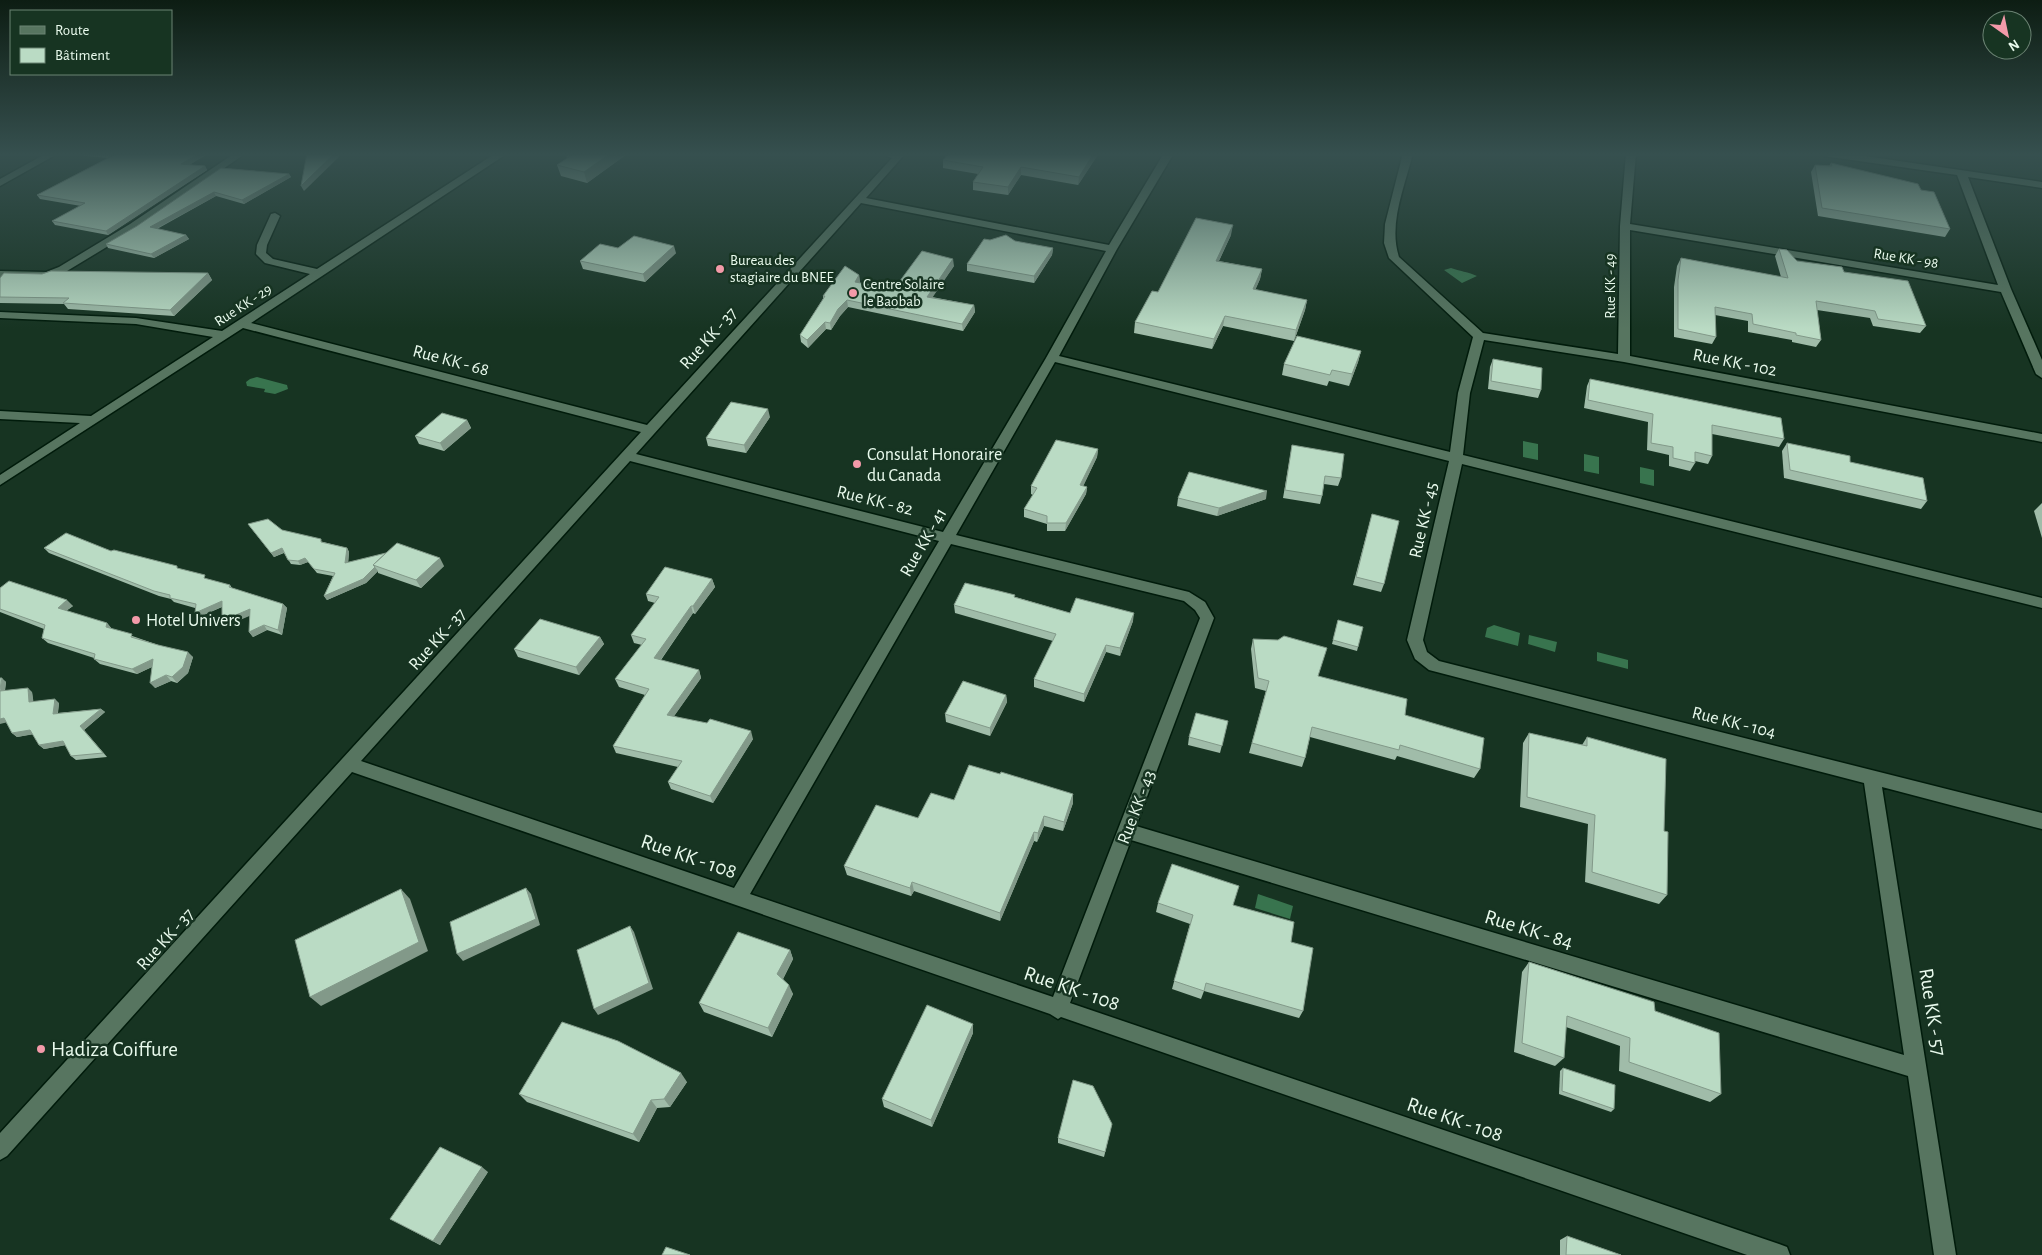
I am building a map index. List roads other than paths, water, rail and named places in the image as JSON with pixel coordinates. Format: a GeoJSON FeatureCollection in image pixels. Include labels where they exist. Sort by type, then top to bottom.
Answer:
{"type":"FeatureCollection","features":[{"type":"Feature","properties":{"kind":"street"},"geometry":{"type":"LineString","coordinates":[[0,274],[47,275],[63,269],[155,212]]}},
{"type":"Feature","properties":{"kind":"street","name":"Rue KK - 29"},"geometry":{"type":"LineString","coordinates":[[0,481],[413,212]]}},
{"type":"Feature","properties":{"kind":"street","name":"Rue KK - 37"},"geometry":{"type":"LineString","coordinates":[[0,1149],[849,212]]}},
{"type":"Feature","properties":{"kind":"street"},"geometry":{"type":"LineString","coordinates":[[919,212],[1112,249]]}},
{"type":"Feature","properties":{"kind":"street","name":"Rue KK - 41"},"geometry":{"type":"LineString","coordinates":[[738,898],[1052,358],[1134,212]]}},
{"type":"Feature","properties":{"kind":"street"},"geometry":{"type":"LineString","coordinates":[[1393,212],[1389,243],[1394,258],[1479,336]]}},
{"type":"Feature","properties":{"kind":"street","name":"Rue KK - 49"},"geometry":{"type":"LineString","coordinates":[[1624,358],[1626,212]]}},
{"type":"Feature","properties":{"kind":"street"},"geometry":{"type":"LineString","coordinates":[[1976,212],[2005,289],[2042,374]]}},
{"type":"Feature","properties":{"kind":"street"},"geometry":{"type":"LineString","coordinates":[[275,216],[262,245],[261,254],[269,261],[319,273]]}},
{"type":"Feature","properties":{"kind":"street","name":"Rue KK - 98"},"geometry":{"type":"LineString","coordinates":[[1625,226],[2005,289]]}},
{"type":"Feature","properties":{"kind":"street"},"geometry":{"type":"LineString","coordinates":[[0,315],[136,321],[225,335]]}},
{"type":"Feature","properties":{"kind":"street","name":"Rue KK - 68"},"geometry":{"type":"LineString","coordinates":[[242,324],[651,430]]}},
{"type":"Feature","properties":{"kind":"street","name":"Rue KK - 102"},"geometry":{"type":"LineString","coordinates":[[1479,336],[1624,358],[2042,438]]}},
{"type":"Feature","properties":{"kind":"street","name":"Rue KK - 45"},"geometry":{"type":"LineString","coordinates":[[1420,655],[1414,640],[1456,460],[1464,393],[1479,336]]}},
{"type":"Feature","properties":{"kind":"street"},"geometry":{"type":"LineString","coordinates":[[1052,358],[1456,460],[2042,603]]}},
{"type":"Feature","properties":{"kind":"street"},"geometry":{"type":"LineString","coordinates":[[0,415],[94,420]]}},
{"type":"Feature","properties":{"kind":"street","name":"Rue KK - 82"},"geometry":{"type":"LineString","coordinates":[[627,456],[948,538],[1189,596],[1200,606]]}},
{"type":"Feature","properties":{"kind":"street","name":"Rue KK - 43"},"geometry":{"type":"LineString","coordinates":[[1058,1009],[1207,618],[1200,606]]}},
{"type":"Feature","properties":{"kind":"street","name":"Rue KK - 104"},"geometry":{"type":"LineString","coordinates":[[1420,655],[1434,666],[2042,822]]}},
{"type":"Feature","properties":{"kind":"street","name":"Rue KK - 108"},"geometry":{"type":"LineString","coordinates":[[349,764],[1779,1255]]}},
{"type":"Feature","properties":{"kind":"street","name":"Rue KK - 57"},"geometry":{"type":"LineString","coordinates":[[1872,777],[1945,1255]]}},
{"type":"Feature","properties":{"kind":"street","name":"Rue KK - 84"},"geometry":{"type":"LineString","coordinates":[[1127,831],[1917,1069]]}},
{"type":"Feature","properties":{"kind":"place","name":"Bureau des stagiaire du BNEE"},"geometry":{"type":"Point","coordinates":[720,269]}},
{"type":"Feature","properties":{"kind":"place","name":"Centre Solaire le Baobab"},"geometry":{"type":"Point","coordinates":[853,293]}},
{"type":"Feature","properties":{"kind":"place","name":"Consulat Honoraire du Canada"},"geometry":{"type":"Point","coordinates":[857,464]}},
{"type":"Feature","properties":{"kind":"place","name":"Hotel Univers"},"geometry":{"type":"Point","coordinates":[136,620]}},
{"type":"Feature","properties":{"kind":"place","name":"Hadiza Coiffure"},"geometry":{"type":"Point","coordinates":[41,1049]}}]}
